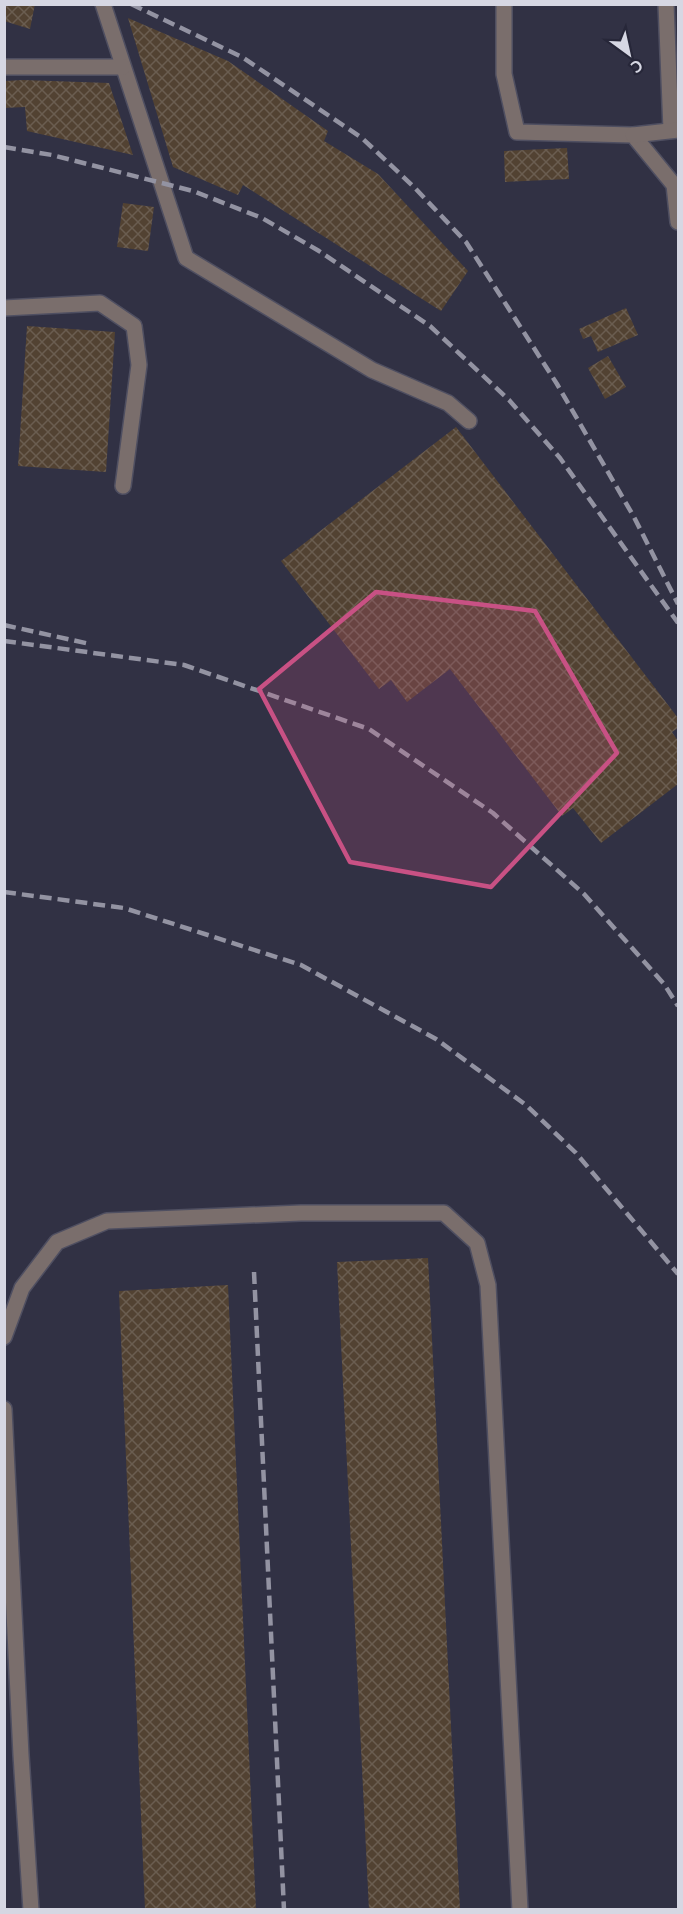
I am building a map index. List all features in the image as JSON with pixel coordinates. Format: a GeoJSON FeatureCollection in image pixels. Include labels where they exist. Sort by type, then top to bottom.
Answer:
{"type":"FeatureCollection","features":[{"type":"Feature","properties":{"kind":"lane"},"geometry":{"type":"LineString","coordinates":[[103,4],[186,258],[372,370],[447,403],[469,421]]}},
{"type":"Feature","properties":{"kind":"lane"},"geometry":{"type":"LineString","coordinates":[[504,4],[504,74],[517,132],[633,135],[675,130],[666,4]]}},
{"type":"Feature","properties":{"kind":"lane"},"geometry":{"type":"LineString","coordinates":[[4,67],[123,67]]}},
{"type":"Feature","properties":{"kind":"lane"},"geometry":{"type":"LineString","coordinates":[[633,135],[675,185],[678,222]]}},
{"type":"Feature","properties":{"kind":"lane"},"geometry":{"type":"LineString","coordinates":[[4,309],[100,303],[134,326],[139,365],[123,486]]}},
{"type":"Feature","properties":{"kind":"lane"},"geometry":{"type":"LineString","coordinates":[[4,1337],[22,1288],[57,1242],[107,1221],[301,1213],[444,1213],[477,1243],[488,1285],[520,1910]]}},
{"type":"Feature","properties":{"kind":"lane"},"geometry":{"type":"LineString","coordinates":[[4,1409],[12,1723],[31,1910]]}},
{"type":"Feature","properties":{"kind":"highlighted area"},"geometry":{"type":"Polygon","coordinates":[[[376,592],[535,611],[617,753],[491,887],[350,862],[259,689],[376,592]]]}},
{"type":"Feature","properties":{"kind":"building"},"geometry":{"type":"Polygon","coordinates":[[[4,4],[35,4],[30,29],[4,21],[4,4]]]}},
{"type":"Feature","properties":{"kind":"building"},"geometry":{"type":"Polygon","coordinates":[[[128,18],[228,61],[328,131],[324,141],[378,174],[468,271],[441,311],[243,185],[238,195],[173,167],[128,18]]]}},
{"type":"Feature","properties":{"kind":"building"},"geometry":{"type":"Polygon","coordinates":[[[4,81],[109,83],[133,155],[27,131],[25,107],[4,108],[4,81]]]}},
{"type":"Feature","properties":{"kind":"building"},"geometry":{"type":"Polygon","coordinates":[[[567,148],[569,179],[505,182],[504,151],[567,148]]]}},
{"type":"Feature","properties":{"kind":"building"},"geometry":{"type":"Polygon","coordinates":[[[123,203],[154,207],[148,251],[117,247],[123,203]]]}},
{"type":"Feature","properties":{"kind":"building"},"geometry":{"type":"Polygon","coordinates":[[[626,308],[638,335],[598,352],[591,336],[583,339],[579,329],[626,308]]]}},
{"type":"Feature","properties":{"kind":"building"},"geometry":{"type":"Polygon","coordinates":[[[27,326],[115,332],[106,472],[18,466],[27,326]]]}},
{"type":"Feature","properties":{"kind":"building"},"geometry":{"type":"Polygon","coordinates":[[[608,356],[626,387],[605,399],[588,368],[608,356]]]}},
{"type":"Feature","properties":{"kind":"building"},"geometry":{"type":"Polygon","coordinates":[[[456,427],[678,718],[678,728],[672,732],[678,741],[678,784],[601,843],[573,808],[562,816],[450,669],[407,702],[391,680],[379,689],[281,561],[456,427]]]}},
{"type":"Feature","properties":{"kind":"building"},"geometry":{"type":"Polygon","coordinates":[[[428,1258],[460,1910],[369,1910],[337,1262],[428,1258]]]}},
{"type":"Feature","properties":{"kind":"building"},"geometry":{"type":"Polygon","coordinates":[[[228,1285],[256,1910],[145,1910],[119,1291],[228,1285]]]}},
{"type":"Feature","properties":{"kind":"railway"},"geometry":{"type":"LineString","coordinates":[[131,4],[242,57],[362,138],[414,187],[466,242],[557,384],[634,517],[678,604]]}},
{"type":"Feature","properties":{"kind":"railway"},"geometry":{"type":"LineString","coordinates":[[4,147],[52,155],[193,191],[262,218],[319,251],[430,326],[509,400],[560,458],[678,623]]}},
{"type":"Feature","properties":{"kind":"railway"},"geometry":{"type":"LineString","coordinates":[[4,625],[90,644]]}},
{"type":"Feature","properties":{"kind":"railway"},"geometry":{"type":"LineString","coordinates":[[4,641],[184,665],[369,729],[493,813],[584,894],[664,984],[678,1006]]}},
{"type":"Feature","properties":{"kind":"railway"},"geometry":{"type":"LineString","coordinates":[[4,892],[124,908],[301,965],[436,1039],[526,1105],[576,1153],[678,1274]]}},
{"type":"Feature","properties":{"kind":"railway"},"geometry":{"type":"LineString","coordinates":[[254,1272],[284,1910]]}}]}
